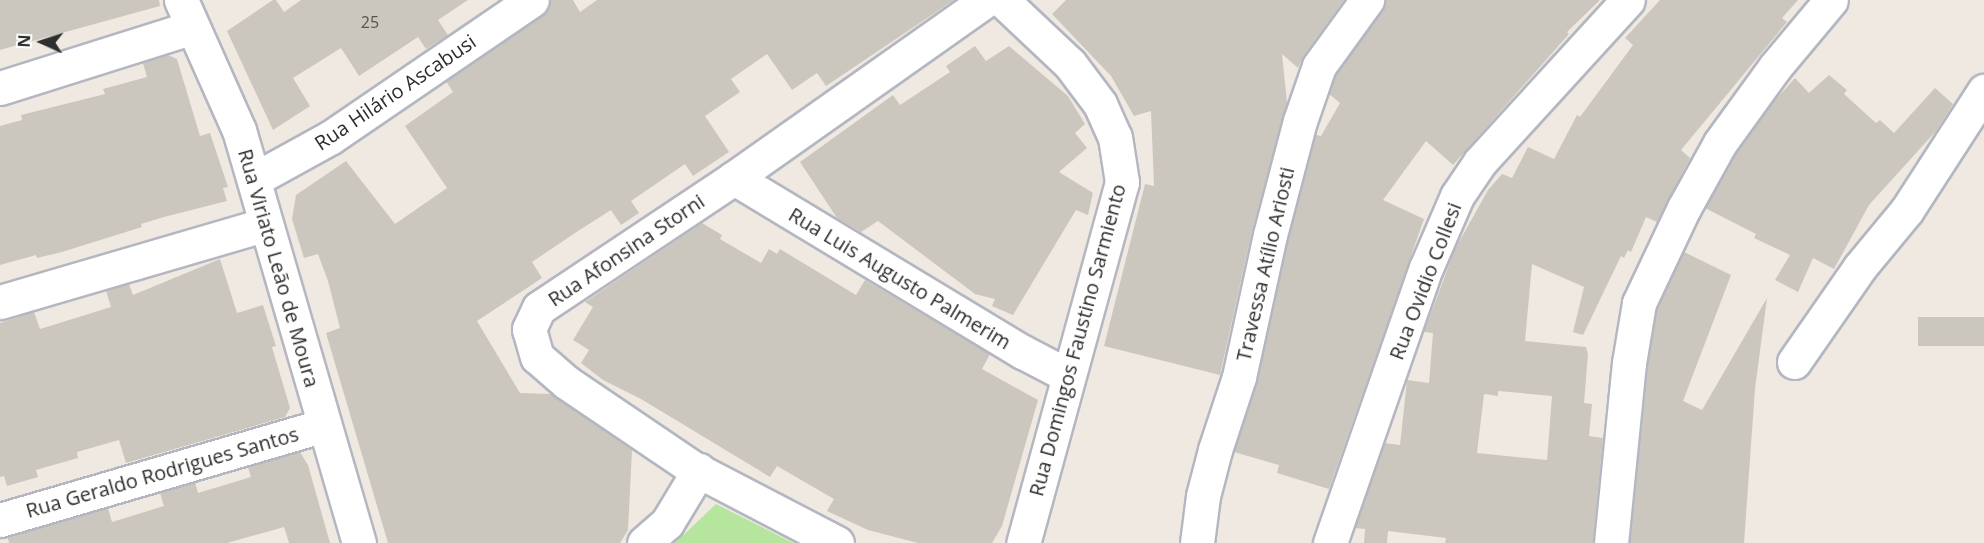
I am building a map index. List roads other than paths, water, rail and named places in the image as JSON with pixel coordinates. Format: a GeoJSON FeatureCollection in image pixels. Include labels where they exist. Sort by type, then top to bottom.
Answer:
{"type":"FeatureCollection","features":[{"type":"Feature","properties":{"kind":"street","name":"Rua Hilário Ascabusi"},"geometry":{"type":"LineString","coordinates":[[255,179],[331,137],[532,0]]}},
{"type":"Feature","properties":{"kind":"street","name":"Rua Afonsina Storni"},"geometry":{"type":"LineString","coordinates":[[837,543],[699,470],[566,382],[537,357],[529,329],[539,308],[734,178],[986,0]]}},
{"type":"Feature","properties":{"kind":"street","name":"Rua Domingos Faustino Sarmiento"},"geometry":{"type":"LineString","coordinates":[[1002,0],[1070,64],[1085,84],[1108,121],[1120,159],[1122,182],[1067,375],[1023,543]]}},
{"type":"Feature","properties":{"kind":"street","name":"Travessa Atílio Ariosti"},"geometry":{"type":"LineString","coordinates":[[1197,543],[1203,496],[1215,450],[1239,377],[1269,235],[1300,121],[1319,66],[1366,0]]}},
{"type":"Feature","properties":{"kind":"street","name":"Rua Ovidio Collesi"},"geometry":{"type":"LineString","coordinates":[[1330,543],[1426,268],[1457,196],[1480,162],[1628,0]]}},
{"type":"Feature","properties":{"kind":"street"},"geometry":{"type":"LineString","coordinates":[[1611,543],[1629,363],[1639,303],[1684,208],[1720,143],[1775,67],[1831,0]]}},
{"type":"Feature","properties":{"kind":"street","name":"Rua Viriato Leão de Moura"},"geometry":{"type":"LineString","coordinates":[[187,13],[239,130],[255,179],[359,543]]}},
{"type":"Feature","properties":{"kind":"street"},"geometry":{"type":"LineString","coordinates":[[0,88],[187,13]]}},
{"type":"Feature","properties":{"kind":"street"},"geometry":{"type":"LineString","coordinates":[[1794,362],[1860,267],[1907,210],[1984,92]]}},
{"type":"Feature","properties":{"kind":"street","name":"Rua Luis Augusto Palmerim"},"geometry":{"type":"LineString","coordinates":[[734,178],[1023,352],[1067,375]]}},
{"type":"Feature","properties":{"kind":"street"},"geometry":{"type":"LineString","coordinates":[[0,302],[266,224]]}},
{"type":"Feature","properties":{"kind":"street","name":"Rua Geraldo Rodrigues Santos"},"geometry":{"type":"LineString","coordinates":[[0,520],[324,425]]}},
{"type":"Feature","properties":{"kind":"street"},"geometry":{"type":"LineString","coordinates":[[644,543],[667,523],[699,470]]}}]}
